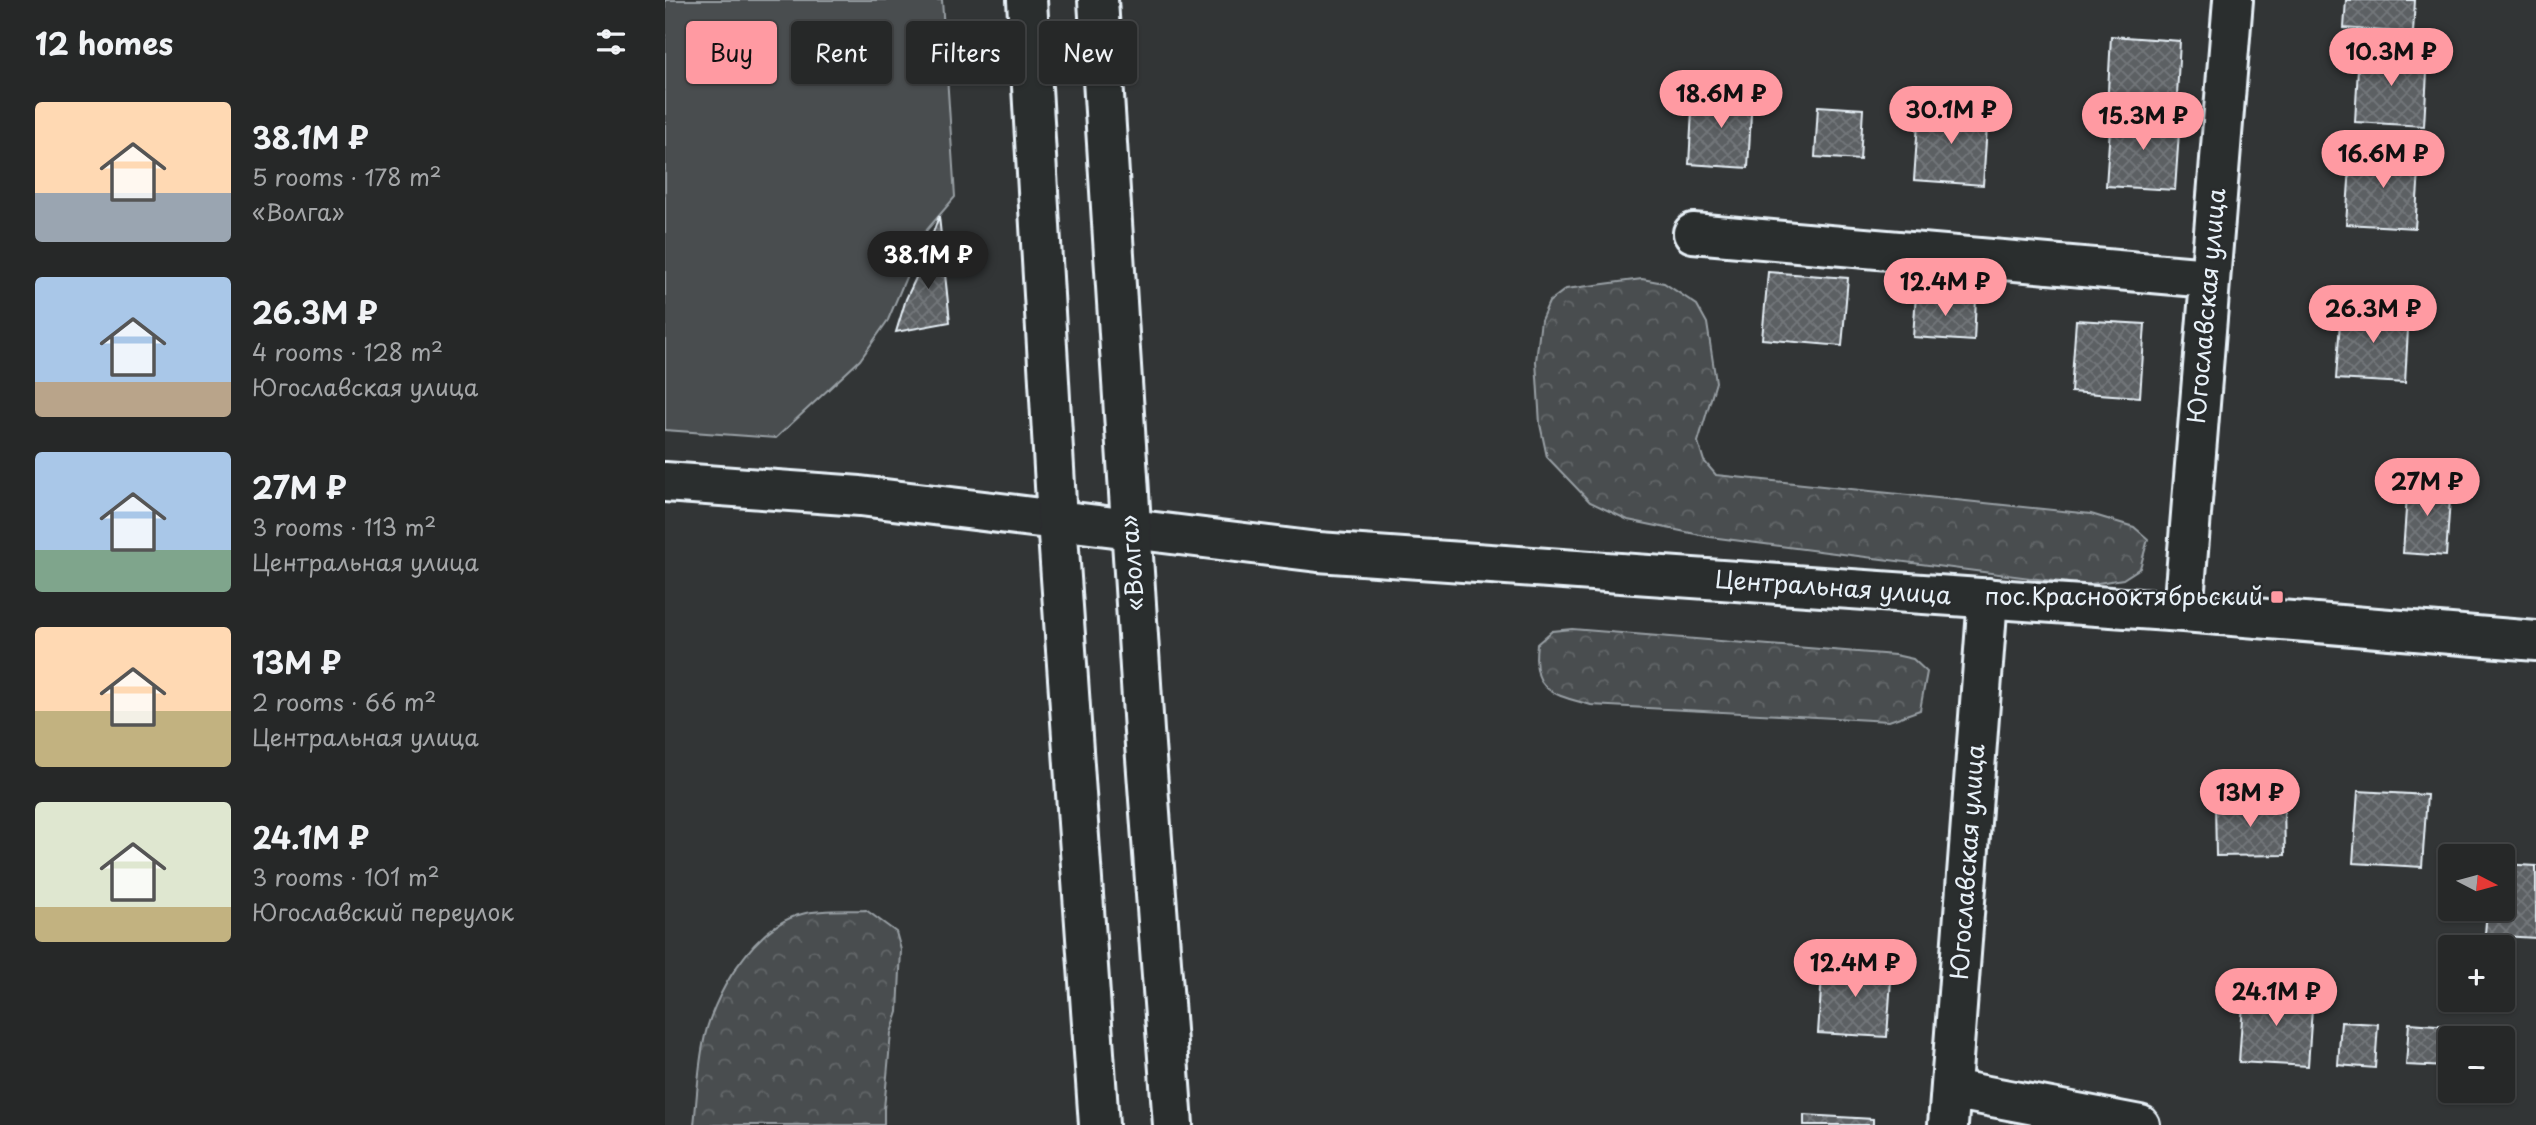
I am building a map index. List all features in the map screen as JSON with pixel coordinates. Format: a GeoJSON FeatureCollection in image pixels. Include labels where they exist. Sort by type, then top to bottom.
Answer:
{"type":"FeatureCollection","features":[{"type":"Feature","properties":{"kind":"main road"},"geometry":{"type":"LineString","coordinates":[[1027,0],[1057,520],[1099,1125]]}},
{"type":"Feature","properties":{"kind":"main road","name":"«Волга»"},"geometry":{"type":"LineString","coordinates":[[1098,0],[1131,529],[1173,1125]]}},
{"type":"Feature","properties":{"kind":"main road","name":"Югославская улица"},"geometry":{"type":"LineString","coordinates":[[2183,612],[2233,0]]}},
{"type":"Feature","properties":{"kind":"main road"},"geometry":{"type":"LineString","coordinates":[[1693,233],[2209,278]]}},
{"type":"Feature","properties":{"kind":"main road","name":"Центральная улица"},"geometry":{"type":"LineString","coordinates":[[665,482],[860,496],[1318,552],[2183,612],[2536,641]]}},
{"type":"Feature","properties":{"kind":"main road","name":"Югославская улица"},"geometry":{"type":"LineString","coordinates":[[1949,1107],[1988,598]]}},
{"type":"Feature","properties":{"kind":"main road"},"geometry":{"type":"LineString","coordinates":[[1949,1107],[2140,1125]]}},
{"type":"Feature","properties":{"kind":"green space"},"geometry":{"type":"Polygon","coordinates":[[[665,0],[942,0],[943,21],[906,21],[906,84],[948,84],[955,197],[925,232],[888,320],[860,360],[776,438],[665,430],[665,0]]]}},
{"type":"Feature","properties":{"kind":"green space"},"geometry":{"type":"Polygon","coordinates":[[[1642,279],[1664,283],[1697,305],[1707,323],[1716,382],[1698,442],[1704,461],[1716,475],[2091,514],[2134,527],[2148,539],[2140,568],[2123,579],[2085,585],[1710,537],[1628,520],[1590,502],[1547,457],[1540,424],[1536,361],[1541,320],[1549,302],[1566,289],[1642,279]]]}},
{"type":"Feature","properties":{"kind":"green space"},"geometry":{"type":"Polygon","coordinates":[[[1572,629],[1895,655],[1913,659],[1927,672],[1920,710],[1889,721],[1591,705],[1555,694],[1541,681],[1537,672],[1537,644],[1552,631],[1572,629]]]}},
{"type":"Feature","properties":{"kind":"green space"},"geometry":{"type":"Polygon","coordinates":[[[866,910],[896,932],[901,950],[898,1012],[891,1033],[884,1125],[694,1125],[700,1065],[708,1026],[725,986],[751,948],[784,921],[802,914],[866,910]]]}},
{"type":"Feature","properties":{"kind":"building"},"geometry":{"type":"Polygon","coordinates":[[[2346,0],[2415,0],[2413,33],[2344,28],[2346,0]]]}},
{"type":"Feature","properties":{"kind":"building"},"geometry":{"type":"Polygon","coordinates":[[[2111,36],[2180,41],[2176,113],[2107,109],[2111,36]]]}},
{"type":"Feature","properties":{"kind":"building"},"geometry":{"type":"Polygon","coordinates":[[[2359,49],[2428,54],[2424,126],[2355,122],[2359,49]]]}},
{"type":"Feature","properties":{"kind":"building"},"geometry":{"type":"Polygon","coordinates":[[[1693,92],[1752,96],[1748,168],[1689,164],[1693,92]]]}},
{"type":"Feature","properties":{"kind":"building"},"geometry":{"type":"Polygon","coordinates":[[[1818,106],[1863,109],[1860,160],[1815,157],[1818,106]]]}},
{"type":"Feature","properties":{"kind":"building"},"geometry":{"type":"Polygon","coordinates":[[[1919,108],[1988,112],[1983,185],[1914,180],[1919,108]]]}},
{"type":"Feature","properties":{"kind":"building"},"geometry":{"type":"Polygon","coordinates":[[[2111,113],[2180,118],[2175,190],[2106,186],[2111,113]]]}},
{"type":"Feature","properties":{"kind":"building"},"geometry":{"type":"Polygon","coordinates":[[[2351,152],[2420,156],[2415,228],[2346,224],[2351,152]]]}},
{"type":"Feature","properties":{"kind":"building"},"geometry":{"type":"Polygon","coordinates":[[[939,216],[950,322],[896,332],[906,299],[921,267],[939,216]]]}},
{"type":"Feature","properties":{"kind":"building"},"geometry":{"type":"Polygon","coordinates":[[[1768,272],[1848,278],[1842,346],[1762,339],[1768,272]]]}},
{"type":"Feature","properties":{"kind":"building"},"geometry":{"type":"Polygon","coordinates":[[[1916,294],[1976,298],[1974,341],[1913,337],[1916,294]]]}},
{"type":"Feature","properties":{"kind":"building"},"geometry":{"type":"Polygon","coordinates":[[[2341,307],[2409,311],[2405,383],[2336,379],[2341,307]]]}},
{"type":"Feature","properties":{"kind":"building"},"geometry":{"type":"Polygon","coordinates":[[[2076,320],[2145,324],[2140,397],[2071,392],[2076,320]]]}},
{"type":"Feature","properties":{"kind":"building"},"geometry":{"type":"Polygon","coordinates":[[[2408,481],[2451,484],[2446,556],[2403,553],[2408,481]]]}},
{"type":"Feature","properties":{"kind":"building"},"geometry":{"type":"Polygon","coordinates":[[[2358,791],[2427,795],[2422,867],[2353,863],[2358,791]]]}},
{"type":"Feature","properties":{"kind":"building"},"geometry":{"type":"Polygon","coordinates":[[[2284,802],[2285,855],[2216,856],[2215,803],[2284,802]]]}},
{"type":"Feature","properties":{"kind":"building"},"geometry":{"type":"Polygon","coordinates":[[[2515,865],[2536,866],[2536,938],[2485,935],[2486,921],[2515,921],[2515,865]]]}},
{"type":"Feature","properties":{"kind":"building"},"geometry":{"type":"Polygon","coordinates":[[[1823,961],[1892,965],[1887,1037],[1818,1033],[1823,961]]]}},
{"type":"Feature","properties":{"kind":"building"},"geometry":{"type":"Polygon","coordinates":[[[2244,989],[2313,994],[2308,1066],[2239,1062],[2244,989]]]}},
{"type":"Feature","properties":{"kind":"building"},"geometry":{"type":"Polygon","coordinates":[[[2341,1022],[2378,1024],[2375,1068],[2338,1065],[2341,1022]]]}},
{"type":"Feature","properties":{"kind":"building"},"geometry":{"type":"Polygon","coordinates":[[[2409,1023],[2450,1026],[2438,1026],[2438,1067],[2406,1065],[2409,1023]]]}},
{"type":"Feature","properties":{"kind":"building"},"geometry":{"type":"Polygon","coordinates":[[[1804,1115],[1873,1119],[1873,1125],[1804,1125],[1804,1115]]]}},
{"type":"Feature","properties":{"kind":"place","name":"пос.Краснооктябрьский"},"geometry":{"type":"Point","coordinates":[2277,597]}}]}
